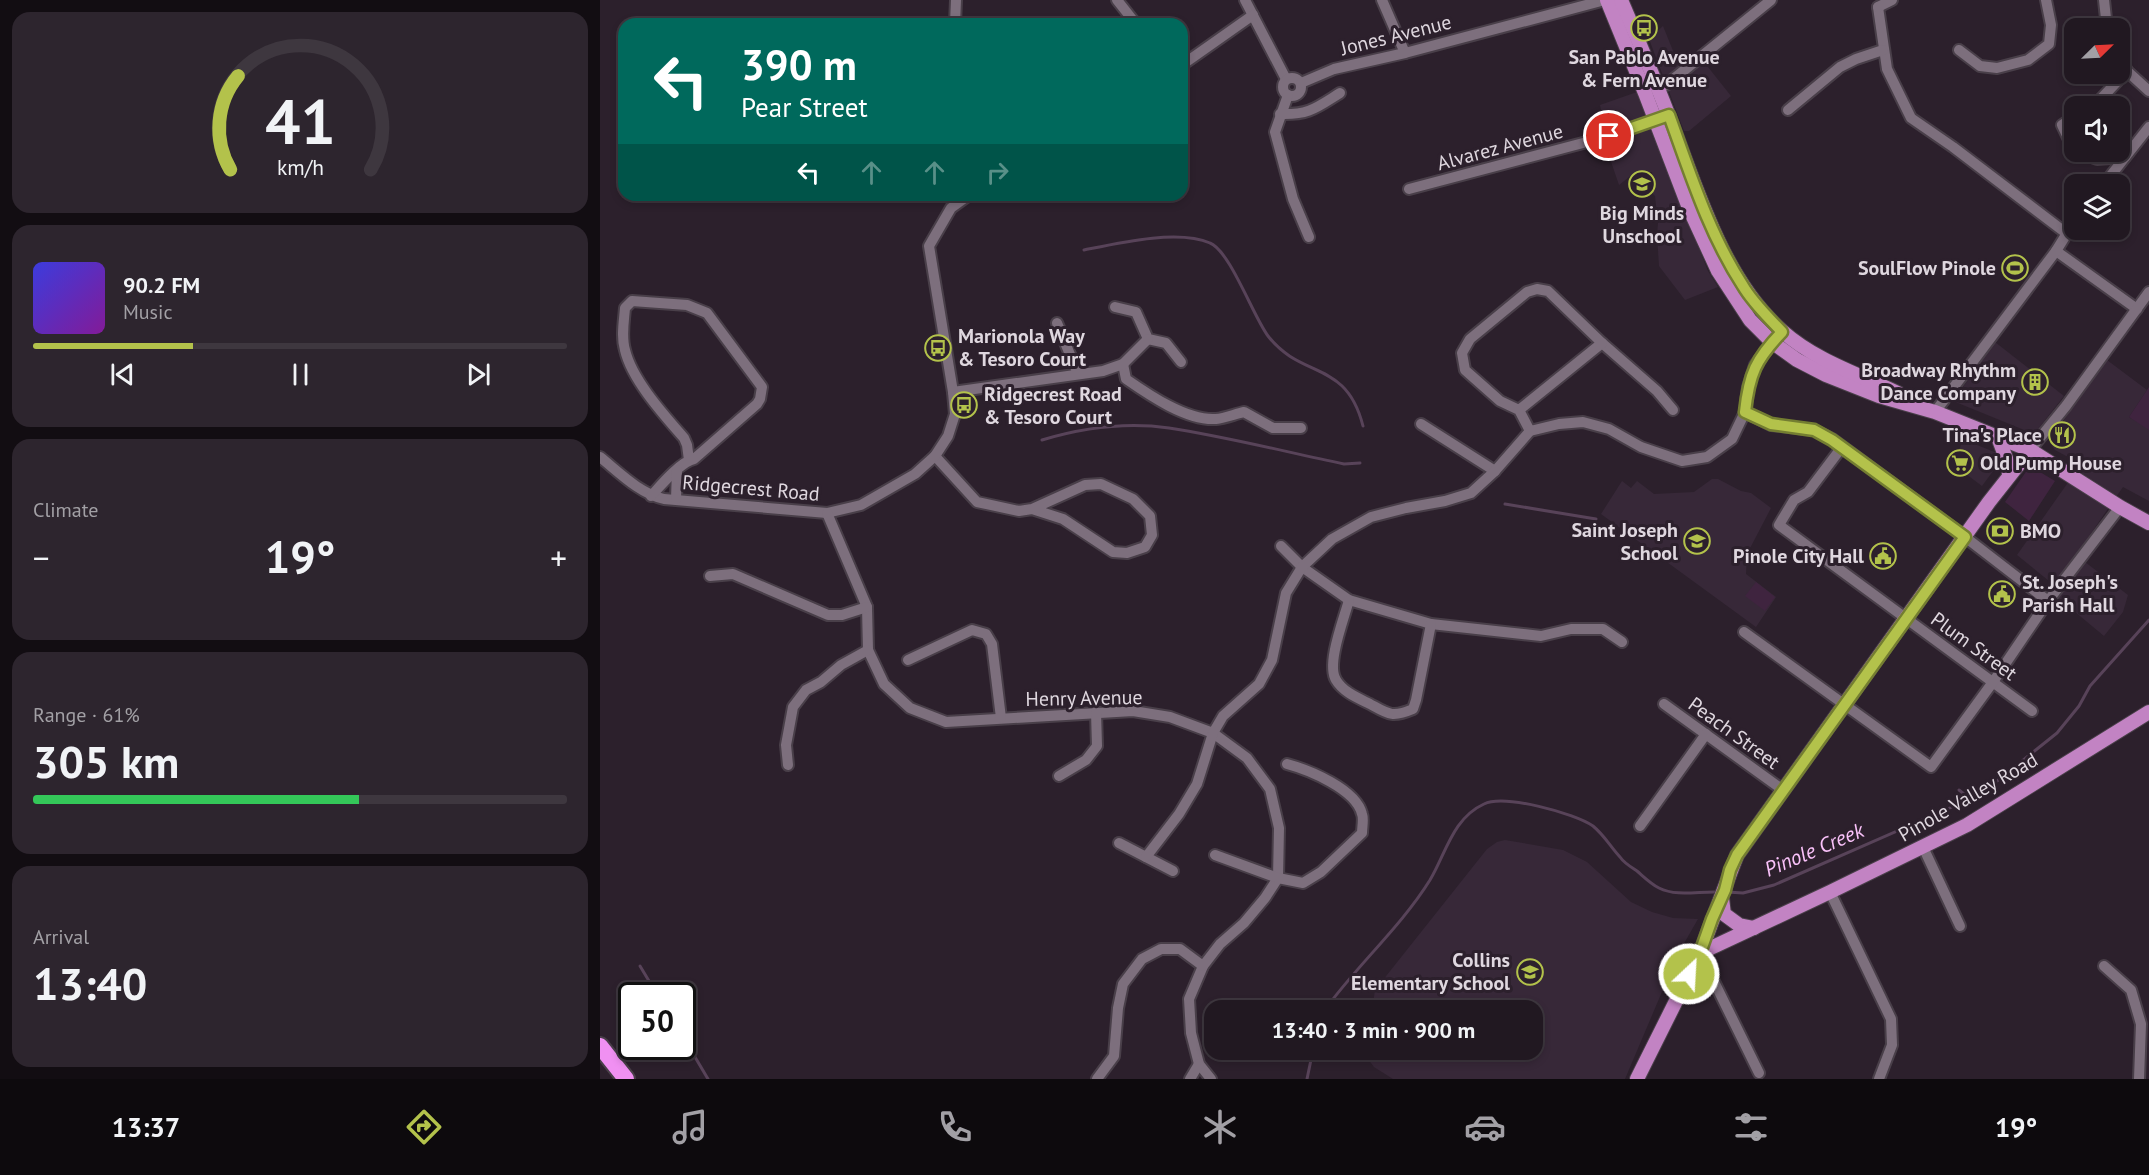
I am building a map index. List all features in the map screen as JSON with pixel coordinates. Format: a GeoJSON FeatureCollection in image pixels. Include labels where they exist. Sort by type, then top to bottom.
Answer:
{"type":"FeatureCollection","features":[{"type":"Feature","properties":{"kind":"highway"},"geometry":{"type":"LineString","coordinates":[[600,1046],[626,1079]]}},
{"type":"Feature","properties":{"kind":"main road"},"geometry":{"type":"LineString","coordinates":[[1606,0],[1652,90]]}},
{"type":"Feature","properties":{"kind":"main road"},"geometry":{"type":"LineString","coordinates":[[1622,0],[1662,118],[1713,230],[1743,286],[1762,311],[1777,337],[1935,412],[2030,450],[2149,523]]}},
{"type":"Feature","properties":{"kind":"main road"},"geometry":{"type":"LineString","coordinates":[[1998,437],[2007,460],[2009,474]]}},
{"type":"Feature","properties":{"kind":"main road"},"geometry":{"type":"LineString","coordinates":[[1637,1079],[1700,953],[1737,855],[2009,474],[2030,450]]}},
{"type":"Feature","properties":{"kind":"main road","name":"Pinole Valley Road"},"geometry":{"type":"LineString","coordinates":[[1700,953],[1967,825],[2149,712]]}},
{"type":"Feature","properties":{"kind":"main road"},"geometry":{"type":"LineString","coordinates":[[1722,898],[1724,914],[1739,925],[1754,928]]}},
{"type":"Feature","properties":{"kind":"street"},"geometry":{"type":"LineString","coordinates":[[955,18],[956,0]]}},
{"type":"Feature","properties":{"kind":"street"},"geometry":{"type":"LineString","coordinates":[[1117,0],[1131,18]]}},
{"type":"Feature","properties":{"kind":"street"},"geometry":{"type":"LineString","coordinates":[[1245,0],[1286,79],[1283,87],[1288,95]]}},
{"type":"Feature","properties":{"kind":"street"},"geometry":{"type":"LineString","coordinates":[[1382,0],[1405,53]]}},
{"type":"Feature","properties":{"kind":"street","name":"Jones Avenue"},"geometry":{"type":"LineString","coordinates":[[1301,83],[1334,69],[1405,53],[1606,0]]}},
{"type":"Feature","properties":{"kind":"street"},"geometry":{"type":"LineString","coordinates":[[1652,90],[1666,85],[1771,0]]}},
{"type":"Feature","properties":{"kind":"street"},"geometry":{"type":"LineString","coordinates":[[1892,0],[1875,3],[1887,69],[1911,118],[1953,147],[2064,232]]}},
{"type":"Feature","properties":{"kind":"street"},"geometry":{"type":"LineString","coordinates":[[1959,50],[1980,66],[1997,68],[2028,60],[2049,44],[2051,25],[2046,0]]}},
{"type":"Feature","properties":{"kind":"street"},"geometry":{"type":"LineString","coordinates":[[2104,0],[2106,18]]}},
{"type":"Feature","properties":{"kind":"street"},"geometry":{"type":"LineString","coordinates":[[1188,61],[1253,15]]}},
{"type":"Feature","properties":{"kind":"street"},"geometry":{"type":"LineString","coordinates":[[1788,110],[1840,68],[1856,59],[1883,50]]}},
{"type":"Feature","properties":{"kind":"street"},"geometry":{"type":"LineString","coordinates":[[2130,74],[2149,91]]}},
{"type":"Feature","properties":{"kind":"street"},"geometry":{"type":"LineString","coordinates":[[1286,79],[1294,77],[1301,83],[1299,94],[1288,95]]}},
{"type":"Feature","properties":{"kind":"street"},"geometry":{"type":"LineString","coordinates":[[2104,96],[2115,84]]}},
{"type":"Feature","properties":{"kind":"street"},"geometry":{"type":"LineString","coordinates":[[1280,114],[1299,115],[1312,111],[1340,93]]}},
{"type":"Feature","properties":{"kind":"street"},"geometry":{"type":"LineString","coordinates":[[1288,95],[1275,132],[1293,200],[1309,237]]}},
{"type":"Feature","properties":{"kind":"street","name":"Alvarez Avenue"},"geometry":{"type":"LineString","coordinates":[[1409,189],[1602,138],[1662,118]]}},
{"type":"Feature","properties":{"kind":"street"},"geometry":{"type":"LineString","coordinates":[[2130,151],[2149,126]]}},
{"type":"Feature","properties":{"kind":"street"},"geometry":{"type":"LineString","coordinates":[[2112,174],[2121,162]]}},
{"type":"Feature","properties":{"kind":"street","name":"Ridgecrest Road"},"geometry":{"type":"LineString","coordinates":[[600,457],[651,496],[827,513],[861,505],[915,474],[935,456],[948,436],[955,414],[929,246],[951,208],[961,201]]}},
{"type":"Feature","properties":{"kind":"street"},"geometry":{"type":"LineString","coordinates":[[1935,412],[2064,237]]}},
{"type":"Feature","properties":{"kind":"street"},"geometry":{"type":"LineString","coordinates":[[2056,251],[2137,309]]}},
{"type":"Feature","properties":{"kind":"street"},"geometry":{"type":"LineString","coordinates":[[1530,431],[1519,410],[1500,401],[1465,370],[1462,353],[1470,339],[1527,292],[1537,289],[1548,291],[1602,343],[1657,391],[1673,410]]}},
{"type":"Feature","properties":{"kind":"street"},"geometry":{"type":"LineString","coordinates":[[2030,450],[2066,406],[2149,292]]}},
{"type":"Feature","properties":{"kind":"street"},"geometry":{"type":"LineString","coordinates":[[651,496],[673,472],[699,455],[757,404],[762,385],[707,313],[687,305],[632,301],[625,308],[625,350],[650,396],[684,438],[689,460]]}},
{"type":"Feature","properties":{"kind":"street"},"geometry":{"type":"LineString","coordinates":[[1115,307],[1136,312],[1148,339]]}},
{"type":"Feature","properties":{"kind":"street"},"geometry":{"type":"LineString","coordinates":[[1057,323],[1078,374]]}},
{"type":"Feature","properties":{"kind":"street"},"geometry":{"type":"LineString","coordinates":[[1146,857],[1179,814],[1197,784],[1213,733],[1223,716],[1259,684],[1272,660],[1286,593],[1302,567],[1332,540],[1371,517],[1446,501],[1471,493],[1495,471],[1530,431],[1559,424],[1583,422],[1609,429],[1641,447],[1682,461],[1707,457],[1732,438],[1745,412],[1748,387],[1755,365],[1777,337]]}},
{"type":"Feature","properties":{"kind":"street"},"geometry":{"type":"LineString","coordinates":[[953,392],[1103,372],[1123,364],[1148,339]]}},
{"type":"Feature","properties":{"kind":"street"},"geometry":{"type":"LineString","coordinates":[[1148,339],[1166,343],[1181,362]]}},
{"type":"Feature","properties":{"kind":"street"},"geometry":{"type":"LineString","coordinates":[[1519,410],[1602,343]]}},
{"type":"Feature","properties":{"kind":"street"},"geometry":{"type":"LineString","coordinates":[[1123,364],[1126,379],[1144,392],[1188,415],[1215,419],[1244,412],[1273,428],[1301,428]]}},
{"type":"Feature","properties":{"kind":"street"},"geometry":{"type":"LineString","coordinates":[[1745,412],[1771,424],[1814,430],[1837,443],[2048,601]]}},
{"type":"Feature","properties":{"kind":"street"},"geometry":{"type":"LineString","coordinates":[[1421,424],[1495,471]]}},
{"type":"Feature","properties":{"kind":"street","name":"Plum Street"},"geometry":{"type":"LineString","coordinates":[[1837,443],[1808,492],[1794,500],[1779,525],[2032,711]]}},
{"type":"Feature","properties":{"kind":"street"},"geometry":{"type":"LineString","coordinates":[[935,456],[977,502],[1019,512],[1032,509],[1085,485],[1101,484],[1133,499],[1150,516],[1152,535],[1145,547],[1127,553],[1113,552],[1063,519],[1032,509]]}},
{"type":"Feature","properties":{"kind":"street"},"geometry":{"type":"LineString","coordinates":[[676,499],[677,470]]}},
{"type":"Feature","properties":{"kind":"street"},"geometry":{"type":"LineString","coordinates":[[1744,632],[1931,767],[2048,601],[2120,507]]}},
{"type":"Feature","properties":{"kind":"street","name":"Henry Avenue"},"geometry":{"type":"LineString","coordinates":[[827,513],[867,607],[868,650],[884,684],[910,708],[946,722],[1133,711],[1170,717],[1213,733],[1247,758],[1270,789],[1279,828],[1278,878]]}},
{"type":"Feature","properties":{"kind":"street"},"geometry":{"type":"LineString","coordinates":[[1281,546],[1302,567],[1349,600],[1431,624],[1541,636],[1571,629],[1603,629],[1622,642]]}},
{"type":"Feature","properties":{"kind":"street"},"geometry":{"type":"LineString","coordinates":[[710,576],[733,574],[828,615],[842,615],[867,607]]}},
{"type":"Feature","properties":{"kind":"street"},"geometry":{"type":"LineString","coordinates":[[1349,600],[1331,670],[1336,682],[1349,692],[1390,715],[1401,714],[1413,709],[1431,624]]}},
{"type":"Feature","properties":{"kind":"street"},"geometry":{"type":"LineString","coordinates":[[908,660],[972,630],[986,634],[992,644],[1001,718]]}},
{"type":"Feature","properties":{"kind":"street"},"geometry":{"type":"LineString","coordinates":[[788,765],[786,746],[793,708],[806,690],[841,665],[868,650]]}},
{"type":"Feature","properties":{"kind":"street","name":"Peach Street"},"geometry":{"type":"LineString","coordinates":[[1664,704],[1783,790]]}},
{"type":"Feature","properties":{"kind":"street"},"geometry":{"type":"LineString","coordinates":[[1059,776],[1086,760],[1097,746],[1096,712]]}},
{"type":"Feature","properties":{"kind":"street"},"geometry":{"type":"LineString","coordinates":[[1640,826],[1706,734]]}},
{"type":"Feature","properties":{"kind":"street"},"geometry":{"type":"LineString","coordinates":[[1215,855],[1278,878],[1302,883],[1321,872],[1362,833],[1362,814],[1352,796],[1308,770],[1287,764]]}},
{"type":"Feature","properties":{"kind":"street"},"geometry":{"type":"LineString","coordinates":[[1119,843],[1173,871]]}},
{"type":"Feature","properties":{"kind":"street"},"geometry":{"type":"LineString","coordinates":[[1923,847],[1960,926]]}},
{"type":"Feature","properties":{"kind":"street"},"geometry":{"type":"LineString","coordinates":[[1211,1079],[1199,1064],[1191,1033],[1189,999],[1203,966],[1220,944],[1244,923],[1278,878]]}},
{"type":"Feature","properties":{"kind":"street"},"geometry":{"type":"LineString","coordinates":[[1830,892],[1891,1018],[1892,1045],[1879,1079]]}},
{"type":"Feature","properties":{"kind":"street"},"geometry":{"type":"LineString","coordinates":[[1097,1079],[1114,1056],[1118,1008],[1123,984],[1142,959],[1161,949],[1180,949],[1203,966]]}},
{"type":"Feature","properties":{"kind":"street"},"geometry":{"type":"LineString","coordinates":[[1700,953],[1759,1073]]}},
{"type":"Feature","properties":{"kind":"street"},"geometry":{"type":"LineString","coordinates":[[2104,966],[2132,990],[2140,1024],[2139,1079]]}},
{"type":"Feature","properties":{"kind":"street"},"geometry":{"type":"LineString","coordinates":[[1190,1079],[1199,1064]]}},
{"type":"Feature","properties":{"kind":"shaded area"},"geometry":{"type":"Polygon","coordinates":[[[1663,26],[1684,78],[1704,62],[1731,96],[1689,131],[1684,131],[1649,39],[1663,26]]]}},
{"type":"Feature","properties":{"kind":"shaded area"},"geometry":{"type":"Polygon","coordinates":[[[1637,92],[1708,271],[1718,287],[1685,300],[1659,266],[1658,223],[1652,172],[1634,173],[1619,185],[1605,144],[1606,133],[1600,105],[1637,92]]]}},
{"type":"Feature","properties":{"kind":"shaded area"},"geometry":{"type":"Polygon","coordinates":[[[1995,342],[2064,396],[2034,434],[1953,401],[1995,342]]]}},
{"type":"Feature","properties":{"kind":"shaded area"},"geometry":{"type":"Polygon","coordinates":[[[2107,360],[2147,390],[2129,417],[2149,428],[2149,501],[2123,487],[2076,555],[2128,595],[2123,612],[2104,636],[2051,592],[2054,585],[2017,555],[2081,464],[2055,450],[2050,443],[2051,438],[2107,360]]]}},
{"type":"Feature","properties":{"kind":"shaded area"},"geometry":{"type":"Polygon","coordinates":[[[2149,387],[2149,430],[2129,417],[2149,387]]]}},
{"type":"Feature","properties":{"kind":"shaded area"},"geometry":{"type":"Polygon","coordinates":[[[1962,439],[1997,453],[1999,456],[1996,456],[1994,462],[1996,467],[1982,486],[1950,462],[1960,448],[1962,439]]]}},
{"type":"Feature","properties":{"kind":"shaded area"},"geometry":{"type":"Polygon","coordinates":[[[2030,466],[2055,481],[2029,521],[2005,502],[2030,466]]]}},
{"type":"Feature","properties":{"kind":"shaded area","name":"Saint Joseph School"},"geometry":{"type":"Polygon","coordinates":[[[1712,479],[1718,479],[1741,491],[1751,493],[1771,508],[1747,554],[1746,574],[1776,597],[1756,627],[1601,514],[1622,481],[1631,488],[1637,481],[1654,494],[1694,492],[1712,479]]]}},
{"type":"Feature","properties":{"kind":"shaded area"},"geometry":{"type":"Polygon","coordinates":[[[1756,582],[1775,597],[1765,611],[1745,596],[1756,582]]]}},
{"type":"Feature","properties":{"kind":"shaded area","name":"Collins Elementary School"},"geometry":{"type":"Polygon","coordinates":[[[1505,840],[1563,850],[1587,862],[1631,902],[1652,912],[1673,918],[1698,919],[1678,954],[1625,1079],[1393,1079],[1374,1067],[1369,1060],[1543,1060],[1543,1000],[1374,1000],[1375,990],[1487,849],[1505,840]]]}},
{"type":"Feature","properties":{"kind":"waterway"},"geometry":{"type":"LineString","coordinates":[[1084,250],[1165,237],[1197,239],[1218,248],[1268,336],[1281,350],[1322,372],[1346,390],[1363,426]]}},
{"type":"Feature","properties":{"kind":"waterway"},"geometry":{"type":"LineString","coordinates":[[1042,440],[1105,427],[1153,426],[1213,436],[1344,464],[1360,463]]}},
{"type":"Feature","properties":{"kind":"waterway"},"geometry":{"type":"LineString","coordinates":[[1505,504],[1596,519]]}},
{"type":"Feature","properties":{"kind":"waterway","name":"Pinole Creek"},"geometry":{"type":"LineString","coordinates":[[1727,892],[1743,893],[1774,885],[1961,803],[1997,781],[2057,733],[2079,706],[2090,686],[2149,620]]}},
{"type":"Feature","properties":{"kind":"waterway"},"geometry":{"type":"LineString","coordinates":[[1959,790],[1969,798]]}},
{"type":"Feature","properties":{"kind":"waterway","name":"Pinole Creek"},"geometry":{"type":"LineString","coordinates":[[1332,1000],[1418,898],[1458,827],[1473,810],[1484,804],[1507,801],[1522,803],[1571,816],[1593,826],[1624,861],[1659,888],[1681,893],[1718,892]]}},
{"type":"Feature","properties":{"kind":"waterway"},"geometry":{"type":"LineString","coordinates":[[640,966],[650,982]]}},
{"type":"Feature","properties":{"kind":"waterway"},"geometry":{"type":"LineString","coordinates":[[696,1059],[708,1079]]}},
{"type":"Feature","properties":{"kind":"waterway","name":"Pinole Creek"},"geometry":{"type":"LineString","coordinates":[[1307,1079],[1311,1060]]}},
{"type":"Feature","properties":{"kind":"place","name":"San Pablo Avenue & Fern Avenue"},"geometry":{"type":"Point","coordinates":[1644,28]}},
{"type":"Feature","properties":{"kind":"place","name":"Big Minds Unschool"},"geometry":{"type":"Point","coordinates":[1642,184]}},
{"type":"Feature","properties":{"kind":"place","name":"SoulFlow Pinole"},"geometry":{"type":"Point","coordinates":[2015,268]}},
{"type":"Feature","properties":{"kind":"place","name":"Marionola Way & Tesoro Court"},"geometry":{"type":"Point","coordinates":[938,348]}},
{"type":"Feature","properties":{"kind":"place","name":"Broadway Rhythm Dance Company"},"geometry":{"type":"Point","coordinates":[2035,382]}},
{"type":"Feature","properties":{"kind":"place","name":"Ridgecrest Road & Tesoro Court"},"geometry":{"type":"Point","coordinates":[964,405]}},
{"type":"Feature","properties":{"kind":"place","name":"Tina's Place"},"geometry":{"type":"Point","coordinates":[2062,435]}},
{"type":"Feature","properties":{"kind":"place","name":"Old Pump House"},"geometry":{"type":"Point","coordinates":[1960,463]}},
{"type":"Feature","properties":{"kind":"place","name":"BMO"},"geometry":{"type":"Point","coordinates":[2000,531]}},
{"type":"Feature","properties":{"kind":"place","name":"Saint Joseph School"},"geometry":{"type":"Point","coordinates":[1697,541]}},
{"type":"Feature","properties":{"kind":"place","name":"Pinole City Hall"},"geometry":{"type":"Point","coordinates":[1883,556]}},
{"type":"Feature","properties":{"kind":"place","name":"St. Joseph's Parish Hall"},"geometry":{"type":"Point","coordinates":[2002,594]}},
{"type":"Feature","properties":{"kind":"place","name":"Collins Elementary School"},"geometry":{"type":"Point","coordinates":[1530,972]}},
{"type":"Feature","properties":{"kind":"route"},"geometry":{"type":"LineString","coordinates":[[1609,136],[1669,115],[1713,230],[1743,286],[1782,332],[1755,365],[1748,387],[1745,412],[1771,424],[1814,430],[1832,440],[1965,537],[1737,855],[1700,953],[1689,974]]}}]}
